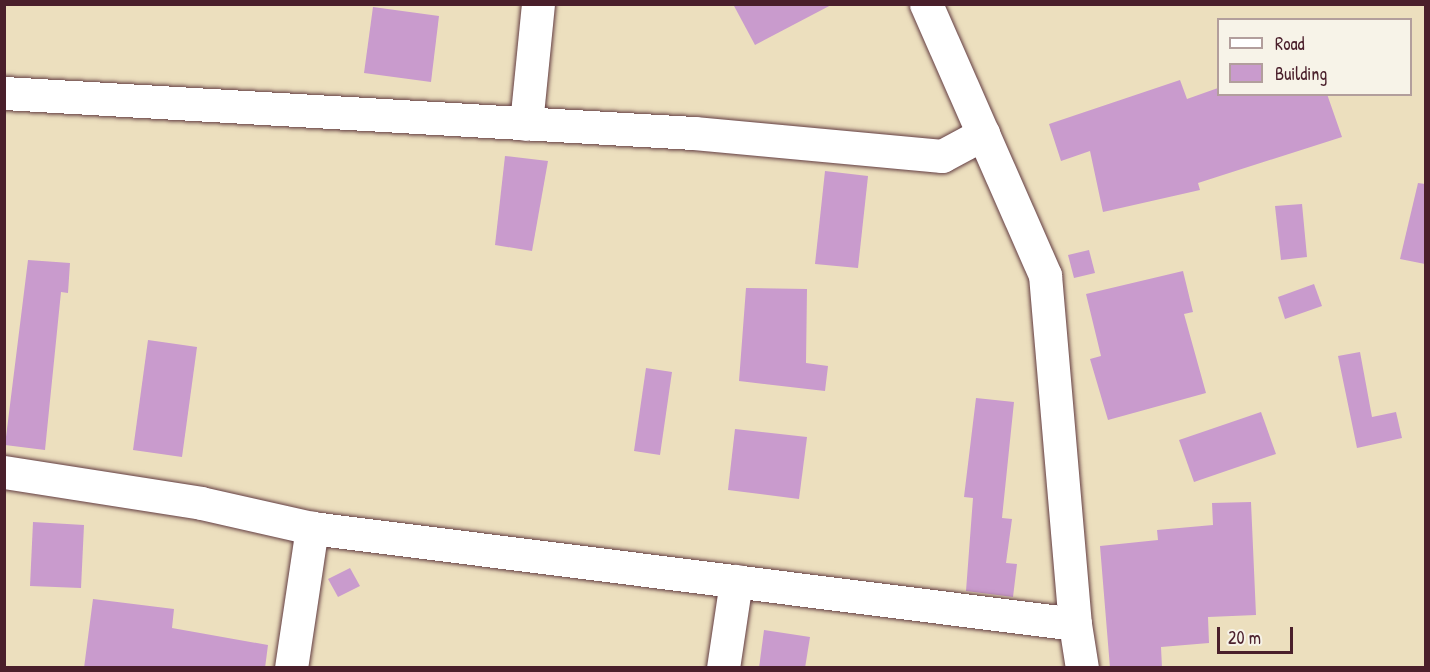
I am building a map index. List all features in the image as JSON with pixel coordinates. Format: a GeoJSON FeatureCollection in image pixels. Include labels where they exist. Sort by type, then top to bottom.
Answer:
{"type":"FeatureCollection","features":[{"type":"Feature","properties":{"kind":"street"},"geometry":{"type":"LineString","coordinates":[[526,123],[538,4]]}},
{"type":"Feature","properties":{"kind":"street"},"geometry":{"type":"LineString","coordinates":[[926,4],[1045,275],[1075,624],[1082,668]]}},
{"type":"Feature","properties":{"kind":"street"},"geometry":{"type":"LineString","coordinates":[[4,93],[694,133],[942,156],[983,134]]}},
{"type":"Feature","properties":{"kind":"street"},"geometry":{"type":"LineString","coordinates":[[4,472],[201,503],[312,528],[1075,624]]}},
{"type":"Feature","properties":{"kind":"street"},"geometry":{"type":"LineString","coordinates":[[291,668],[312,528]]}},
{"type":"Feature","properties":{"kind":"street"},"geometry":{"type":"LineString","coordinates":[[723,668],[736,581]]}},
{"type":"Feature","properties":{"kind":"building"},"geometry":{"type":"Polygon","coordinates":[[[733,4],[833,4],[755,45],[733,4]]]}},
{"type":"Feature","properties":{"kind":"building"},"geometry":{"type":"Polygon","coordinates":[[[373,7],[439,16],[431,82],[364,73],[373,7]]]}},
{"type":"Feature","properties":{"kind":"building"},"geometry":{"type":"Polygon","coordinates":[[[1180,80],[1187,99],[1217,88],[1217,96],[1328,96],[1342,137],[1198,183],[1200,190],[1103,212],[1090,151],[1061,161],[1049,124],[1180,80]]]}},
{"type":"Feature","properties":{"kind":"building"},"geometry":{"type":"Polygon","coordinates":[[[505,156],[548,161],[532,251],[495,245],[505,156]]]}},
{"type":"Feature","properties":{"kind":"building"},"geometry":{"type":"Polygon","coordinates":[[[825,171],[868,176],[858,268],[815,264],[825,171]]]}},
{"type":"Feature","properties":{"kind":"building"},"geometry":{"type":"Polygon","coordinates":[[[1418,183],[1425,184],[1425,264],[1400,259],[1418,183]]]}},
{"type":"Feature","properties":{"kind":"building"},"geometry":{"type":"Polygon","coordinates":[[[1302,204],[1307,257],[1281,260],[1275,206],[1302,204]]]}},
{"type":"Feature","properties":{"kind":"building"},"geometry":{"type":"Polygon","coordinates":[[[1089,250],[1095,273],[1074,278],[1068,255],[1089,250]]]}},
{"type":"Feature","properties":{"kind":"building"},"geometry":{"type":"Polygon","coordinates":[[[28,260],[70,263],[68,293],[61,292],[45,450],[5,445],[28,260]]]}},
{"type":"Feature","properties":{"kind":"building"},"geometry":{"type":"Polygon","coordinates":[[[1183,271],[1193,312],[1184,314],[1206,393],[1108,420],[1090,359],[1101,356],[1086,294],[1183,271]]]}},
{"type":"Feature","properties":{"kind":"building"},"geometry":{"type":"Polygon","coordinates":[[[1314,284],[1322,306],[1285,319],[1278,297],[1314,284]]]}},
{"type":"Feature","properties":{"kind":"building"},"geometry":{"type":"Polygon","coordinates":[[[746,288],[807,289],[806,363],[828,366],[825,391],[739,381],[746,288]]]}},
{"type":"Feature","properties":{"kind":"building"},"geometry":{"type":"Polygon","coordinates":[[[148,340],[197,347],[182,457],[133,450],[148,340]]]}},
{"type":"Feature","properties":{"kind":"building"},"geometry":{"type":"Polygon","coordinates":[[[1360,352],[1372,417],[1396,412],[1402,438],[1357,448],[1338,356],[1360,352]]]}},
{"type":"Feature","properties":{"kind":"building"},"geometry":{"type":"Polygon","coordinates":[[[646,368],[672,372],[660,455],[634,451],[646,368]]]}},
{"type":"Feature","properties":{"kind":"building"},"geometry":{"type":"Polygon","coordinates":[[[976,398],[1014,402],[1002,518],[1012,519],[1006,563],[1017,564],[1013,597],[966,591],[973,498],[964,497],[976,398]]]}},
{"type":"Feature","properties":{"kind":"building"},"geometry":{"type":"Polygon","coordinates":[[[1261,412],[1276,454],[1194,482],[1179,440],[1261,412]]]}},
{"type":"Feature","properties":{"kind":"building"},"geometry":{"type":"Polygon","coordinates":[[[735,429],[807,437],[799,499],[728,490],[735,429]]]}},
{"type":"Feature","properties":{"kind":"building"},"geometry":{"type":"Polygon","coordinates":[[[1251,502],[1256,615],[1208,617],[1209,643],[1161,647],[1162,668],[1110,668],[1100,546],[1158,540],[1157,530],[1213,525],[1212,503],[1251,502]]]}},
{"type":"Feature","properties":{"kind":"building"},"geometry":{"type":"Polygon","coordinates":[[[33,522],[84,525],[81,588],[30,586],[33,522]]]}},
{"type":"Feature","properties":{"kind":"building"},"geometry":{"type":"Polygon","coordinates":[[[350,568],[360,586],[338,597],[328,579],[350,568]]]}},
{"type":"Feature","properties":{"kind":"building"},"geometry":{"type":"Polygon","coordinates":[[[93,599],[174,609],[172,628],[268,645],[265,668],[84,668],[93,599]]]}},
{"type":"Feature","properties":{"kind":"building"},"geometry":{"type":"Polygon","coordinates":[[[764,630],[810,637],[805,668],[759,668],[764,630]]]}}]}
